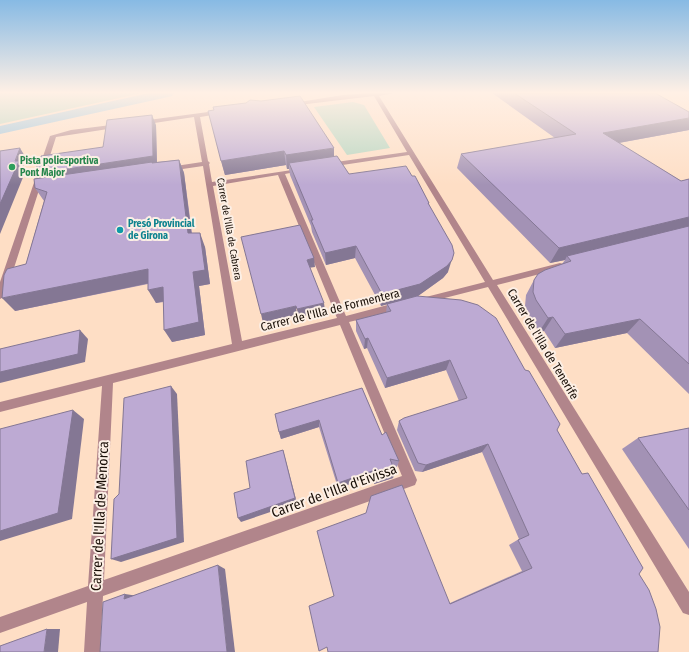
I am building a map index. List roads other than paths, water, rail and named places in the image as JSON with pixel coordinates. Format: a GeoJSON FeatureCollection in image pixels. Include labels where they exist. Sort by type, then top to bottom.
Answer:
{"type":"FeatureCollection","features":[{"type":"Feature","properties":{"kind":"street"},"geometry":{"type":"LineString","coordinates":[[134,124],[139,123]]}},
{"type":"Feature","properties":{"kind":"street","name":"Carrer de l'Illa de Cabrera"},"geometry":{"type":"LineString","coordinates":[[199,123],[238,347]]}},
{"type":"Feature","properties":{"kind":"street","name":"Carrer de l'Illa de Tenerife"},"geometry":{"type":"LineString","coordinates":[[393,123],[689,607]]}},
{"type":"Feature","properties":{"kind":"street"},"geometry":{"type":"LineString","coordinates":[[0,296],[39,189],[53,136],[71,132],[126,125]]}},
{"type":"Feature","properties":{"kind":"street"},"geometry":{"type":"LineString","coordinates":[[319,167],[410,152]]}},
{"type":"Feature","properties":{"kind":"street"},"geometry":{"type":"LineString","coordinates":[[165,170],[207,163]]}},
{"type":"Feature","properties":{"kind":"street"},"geometry":{"type":"LineString","coordinates":[[210,184],[311,168]]}},
{"type":"Feature","properties":{"kind":"street","name":"Carrer de l'Illa d'Eivissa"},"geometry":{"type":"LineString","coordinates":[[0,625],[410,480],[281,173]]}},
{"type":"Feature","properties":{"kind":"street","name":"Carrer de l'Illa de Formentera"},"geometry":{"type":"LineString","coordinates":[[0,407],[569,263]]}},
{"type":"Feature","properties":{"kind":"street","name":"Carrer de l'Illa de Menorca"},"geometry":{"type":"LineString","coordinates":[[92,652],[108,380]]}},
{"type":"Feature","properties":{"kind":"waterway"},"geometry":{"type":"LineString","coordinates":[[0,130],[30,123]]}},
{"type":"Feature","properties":{"kind":"place","name":"Pista poliesportiva Pont Major"},"geometry":{"type":"Point","coordinates":[12,167]}},
{"type":"Feature","properties":{"kind":"place","name":"Presó Provincial de Girona"},"geometry":{"type":"Point","coordinates":[120,230]}}]}
